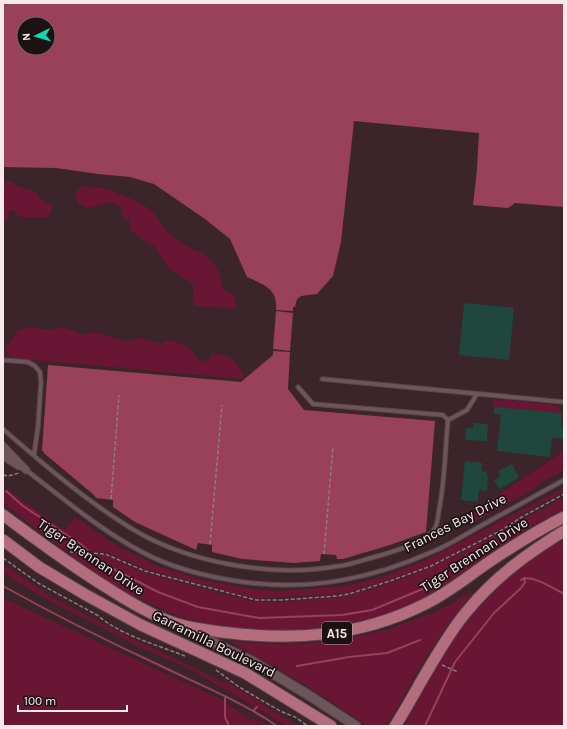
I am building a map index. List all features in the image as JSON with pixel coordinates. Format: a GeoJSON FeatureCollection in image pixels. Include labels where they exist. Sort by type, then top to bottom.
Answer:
{"type":"FeatureCollection","features":[{"type":"Feature","properties":{"kind":"main road","name":"Tiger Brennan Drive"},"geometry":{"type":"LineString","coordinates":[[3,515],[128,602],[169,621],[195,628],[261,636],[320,635],[366,627],[403,615],[440,597],[513,546],[564,516]]}},
{"type":"Feature","properties":{"kind":"main road","name":"Tiger Brennan Drive"},"geometry":{"type":"LineString","coordinates":[[395,726],[433,661],[463,616],[494,582],[524,556],[564,531]]}},
{"type":"Feature","properties":{"kind":"main road","name":"Garramilla Boulevard"},"geometry":{"type":"LineString","coordinates":[[3,540],[39,567],[80,592],[141,625],[245,673],[331,726]]}},
{"type":"Feature","properties":{"kind":"main road"},"geometry":{"type":"LineString","coordinates":[[402,726],[406,709]]}},
{"type":"Feature","properties":{"kind":"street","name":"Frances Bay Drive"},"geometry":{"type":"LineString","coordinates":[[3,446],[26,470]]}},
{"type":"Feature","properties":{"kind":"street","name":"Frances Bay Drive"},"geometry":{"type":"LineString","coordinates":[[3,456],[26,470]]}},
{"type":"Feature","properties":{"kind":"street","name":"Garramilla Boulevard"},"geometry":{"type":"LineString","coordinates":[[169,621],[252,661],[356,726]]}},
{"type":"Feature","properties":{"kind":"lane"},"geometry":{"type":"LineString","coordinates":[[3,360],[28,362],[35,366],[40,372],[41,382],[39,420],[34,455]]}},
{"type":"Feature","properties":{"kind":"lane"},"geometry":{"type":"LineString","coordinates":[[322,379],[564,402]]}},
{"type":"Feature","properties":{"kind":"lane"},"geometry":{"type":"LineString","coordinates":[[3,428],[82,495],[130,528],[180,551],[253,568],[284,570],[323,568],[340,566],[386,554],[430,536],[436,528],[442,499],[448,420],[443,415],[313,404],[298,387]]}},
{"type":"Feature","properties":{"kind":"lane"},"geometry":{"type":"LineString","coordinates":[[448,420],[467,410],[473,404],[477,394]]}},
{"type":"Feature","properties":{"kind":"lane","name":"Frances Bay Drive"},"geometry":{"type":"LineString","coordinates":[[26,470],[88,519],[142,552],[201,575],[234,581],[281,586],[341,581],[401,565],[436,551],[564,480]]}},
{"type":"Feature","properties":{"kind":"path"},"geometry":{"type":"LineString","coordinates":[[111,499],[119,395]]}},
{"type":"Feature","properties":{"kind":"path"},"geometry":{"type":"LineString","coordinates":[[210,544],[222,404]]}},
{"type":"Feature","properties":{"kind":"path"},"geometry":{"type":"LineString","coordinates":[[324,554],[333,446]]}},
{"type":"Feature","properties":{"kind":"path"},"geometry":{"type":"LineString","coordinates":[[3,475],[8,476],[26,470]]}},
{"type":"Feature","properties":{"kind":"path"},"geometry":{"type":"LineString","coordinates":[[65,551],[105,554],[145,571],[256,600],[282,600],[337,596],[349,594],[390,581],[431,566],[502,530],[520,518],[564,494]]}},
{"type":"Feature","properties":{"kind":"path"},"geometry":{"type":"LineString","coordinates":[[3,558],[38,583],[98,615],[105,622],[143,641],[157,644],[191,659]]}},
{"type":"Feature","properties":{"kind":"path"},"geometry":{"type":"LineString","coordinates":[[433,661],[458,672]]}},
{"type":"Feature","properties":{"kind":"path"},"geometry":{"type":"LineString","coordinates":[[211,667],[239,687],[280,711],[295,717],[308,726]]}},
{"type":"Feature","properties":{"kind":"shaded area"},"geometry":{"type":"Polygon","coordinates":[[[3,3],[564,3],[564,207],[515,203],[508,208],[473,205],[479,133],[354,121],[341,242],[333,276],[317,294],[301,296],[297,299],[295,307],[293,307],[293,311],[276,310],[275,297],[272,292],[264,285],[247,277],[230,239],[205,219],[154,184],[130,177],[56,168],[3,167],[3,3]]]}},
{"type":"Feature","properties":{"kind":"shaded area"},"geometry":{"type":"Polygon","coordinates":[[[10,181],[20,187],[35,191],[39,198],[51,205],[52,211],[47,217],[20,217],[14,211],[9,210],[8,219],[3,221],[3,182],[10,181]]]}},
{"type":"Feature","properties":{"kind":"shaded area"},"geometry":{"type":"Polygon","coordinates":[[[84,185],[110,190],[134,200],[151,210],[167,231],[179,242],[201,253],[211,261],[218,271],[223,290],[233,294],[237,306],[231,309],[195,306],[193,300],[193,284],[168,267],[154,246],[130,230],[129,220],[123,217],[121,208],[115,203],[105,203],[88,208],[78,203],[75,193],[84,185]]]}},
{"type":"Feature","properties":{"kind":"shaded area"},"geometry":{"type":"Polygon","coordinates":[[[276,311],[293,313],[290,351],[273,349],[276,311]]]}},
{"type":"Feature","properties":{"kind":"shaded area"},"geometry":{"type":"Polygon","coordinates":[[[30,327],[50,330],[62,327],[85,335],[94,332],[125,341],[140,338],[161,344],[168,340],[187,346],[200,361],[209,360],[211,355],[217,354],[228,357],[240,368],[244,379],[13,358],[7,354],[6,347],[17,331],[30,327]]]}},
{"type":"Feature","properties":{"kind":"shaded area"},"geometry":{"type":"Polygon","coordinates":[[[273,351],[290,352],[288,389],[304,410],[435,421],[426,532],[390,545],[343,559],[337,559],[336,555],[321,554],[320,561],[294,563],[242,559],[212,552],[212,545],[198,543],[196,550],[135,522],[113,507],[113,500],[96,498],[42,450],[48,365],[241,382],[273,355],[273,351]]]}},
{"type":"Feature","properties":{"kind":"shaded area"},"geometry":{"type":"Polygon","coordinates":[[[494,400],[550,404],[555,406],[558,405],[560,411],[558,413],[494,407],[494,400]]]}},
{"type":"Feature","properties":{"kind":"shaded area"},"geometry":{"type":"Polygon","coordinates":[[[564,451],[564,470],[541,482],[532,490],[470,524],[467,516],[564,451]]]}},
{"type":"Feature","properties":{"kind":"shaded area"},"geometry":{"type":"Polygon","coordinates":[[[564,488],[564,492],[519,516],[501,529],[431,565],[390,580],[348,593],[256,599],[145,569],[105,552],[65,550],[3,503],[3,490],[4,492],[7,489],[62,529],[66,529],[75,517],[119,547],[160,567],[198,579],[255,590],[280,591],[347,586],[388,575],[428,559],[564,488]]]}},
{"type":"Feature","properties":{"kind":"shaded area"},"geometry":{"type":"Polygon","coordinates":[[[564,499],[564,509],[524,531],[486,556],[463,572],[438,593],[384,617],[350,626],[292,632],[247,630],[217,626],[187,619],[131,595],[62,553],[105,555],[145,573],[255,602],[282,602],[338,597],[391,583],[431,567],[502,532],[519,520],[548,507],[557,500],[564,499]]]}},
{"type":"Feature","properties":{"kind":"shaded area"},"geometry":{"type":"Polygon","coordinates":[[[564,537],[564,726],[405,726],[447,646],[483,599],[513,571],[564,537]]]}},
{"type":"Feature","properties":{"kind":"shaded area"},"geometry":{"type":"Polygon","coordinates":[[[3,564],[57,600],[139,642],[222,682],[227,682],[298,726],[286,726],[283,723],[278,722],[269,715],[188,668],[137,646],[61,607],[20,584],[3,572],[3,564]]]}},
{"type":"Feature","properties":{"kind":"shaded area"},"geometry":{"type":"Polygon","coordinates":[[[470,592],[472,594],[448,625],[423,662],[387,726],[367,726],[309,687],[229,641],[271,644],[330,642],[389,629],[442,609],[470,592]]]}},
{"type":"Feature","properties":{"kind":"shaded area"},"geometry":{"type":"Polygon","coordinates":[[[3,598],[218,698],[251,719],[262,721],[269,726],[3,726],[3,598]]]}},
{"type":"Feature","properties":{"kind":"building"},"geometry":{"type":"Polygon","coordinates":[[[464,303],[514,308],[509,360],[459,355],[464,303]]]}},
{"type":"Feature","properties":{"kind":"building"},"geometry":{"type":"Polygon","coordinates":[[[494,407],[562,413],[561,425],[564,426],[564,439],[552,438],[550,457],[497,451],[501,414],[494,414],[494,407]]]}},
{"type":"Feature","properties":{"kind":"building"},"geometry":{"type":"Polygon","coordinates":[[[473,423],[488,424],[487,441],[465,440],[466,428],[473,428],[473,423]]]}},
{"type":"Feature","properties":{"kind":"building"},"geometry":{"type":"Polygon","coordinates":[[[465,461],[482,463],[481,471],[487,472],[487,491],[479,490],[478,502],[461,500],[465,461]]]}},
{"type":"Feature","properties":{"kind":"building"},"geometry":{"type":"Polygon","coordinates":[[[512,464],[519,478],[499,489],[494,480],[501,476],[498,471],[512,464]]]}},
{"type":"Feature","properties":{"kind":"waterway"},"geometry":{"type":"LineString","coordinates":[[6,491],[23,506],[82,545],[95,558],[158,592],[198,607],[259,618],[342,615],[372,610],[425,588]]}},
{"type":"Feature","properties":{"kind":"waterway"},"geometry":{"type":"LineString","coordinates":[[425,726],[455,662],[494,613],[521,588],[525,582],[524,578]]}},
{"type":"Feature","properties":{"kind":"waterway"},"geometry":{"type":"LineString","coordinates":[[521,580],[525,578],[536,580],[564,594]]}},
{"type":"Feature","properties":{"kind":"waterway"},"geometry":{"type":"LineString","coordinates":[[3,586],[101,637],[235,701],[277,726]]}},
{"type":"Feature","properties":{"kind":"waterway"},"geometry":{"type":"LineString","coordinates":[[297,666],[349,657],[387,653],[420,640]]}},
{"type":"Feature","properties":{"kind":"waterway"},"geometry":{"type":"LineString","coordinates":[[225,696],[225,717],[229,726]]}},
{"type":"Feature","properties":{"kind":"waterway"},"geometry":{"type":"LineString","coordinates":[[253,711],[257,707]]}}]}
